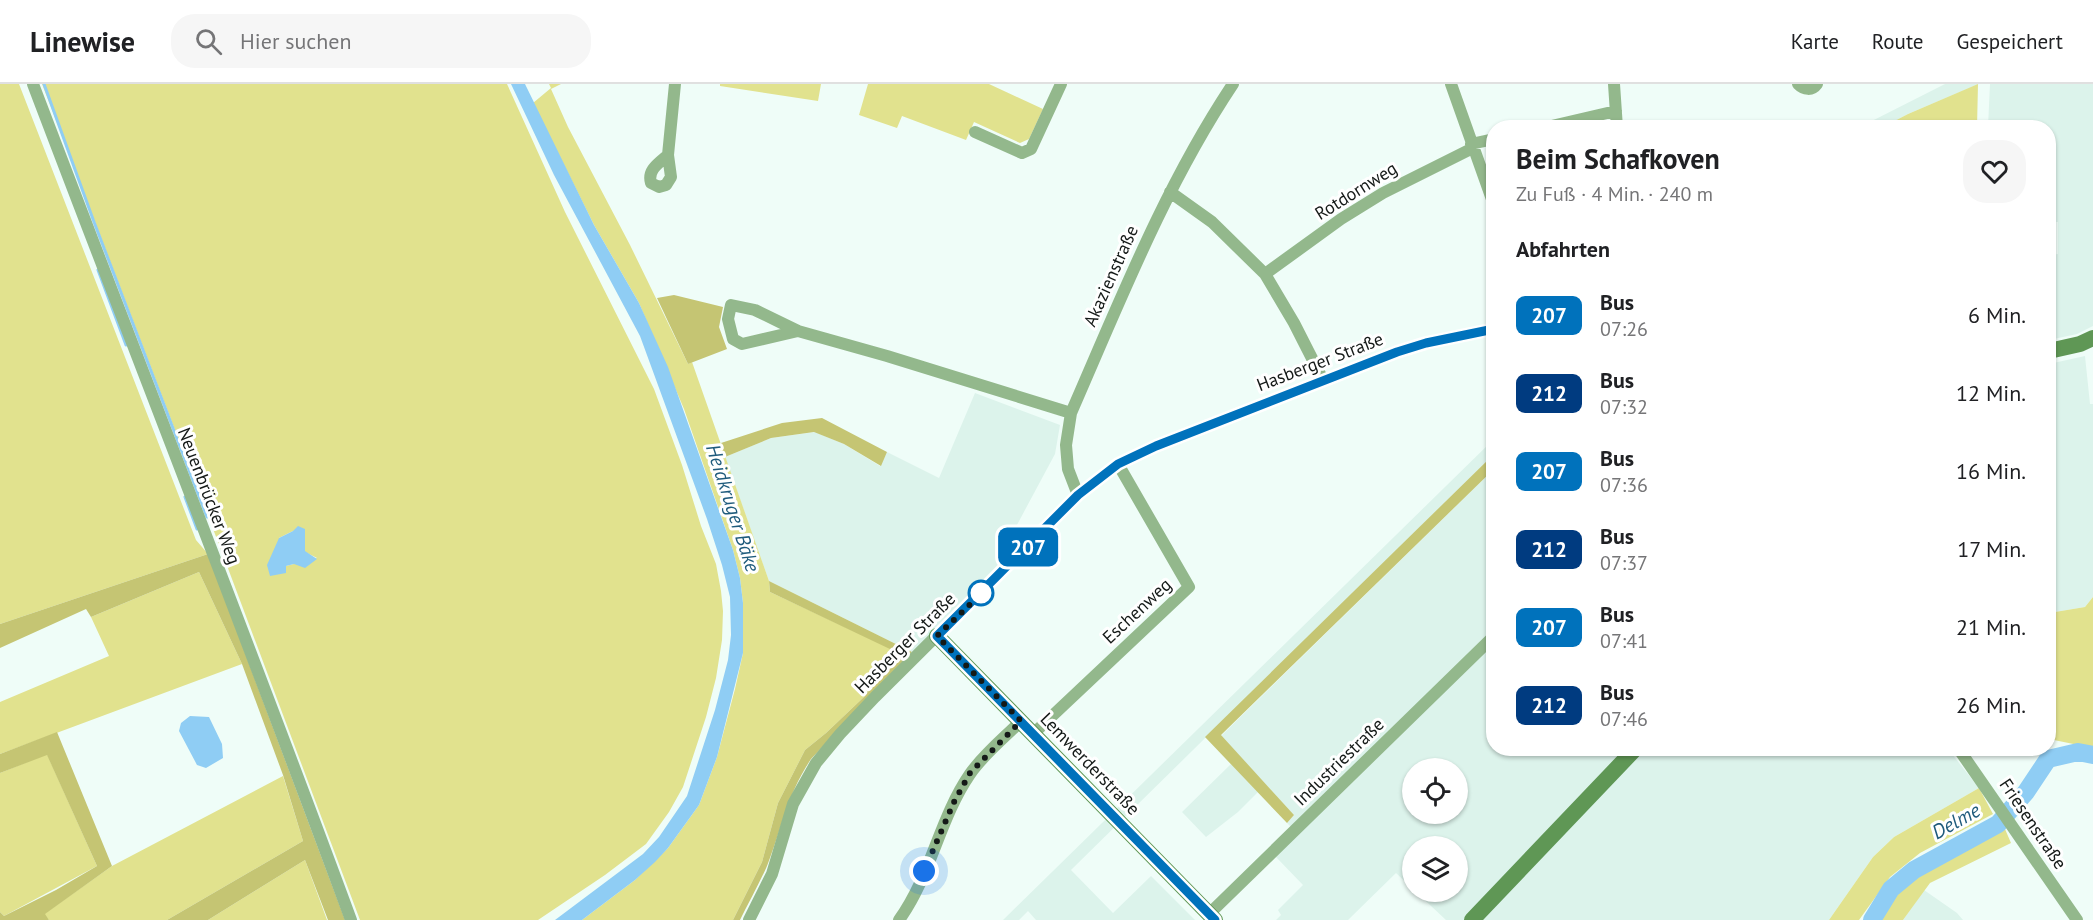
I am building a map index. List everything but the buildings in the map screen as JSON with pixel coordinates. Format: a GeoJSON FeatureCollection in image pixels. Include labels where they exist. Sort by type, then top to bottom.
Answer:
{"type":"FeatureCollection","features":[{"type":"Feature","properties":{"kind":"street","name":"Neuenbrücker Weg"},"geometry":{"type":"LineString","coordinates":[[33,84],[213,556],[257,664],[351,920]]}},
{"type":"Feature","properties":{"kind":"street"},"geometry":{"type":"LineString","coordinates":[[668,155],[675,84]]}},
{"type":"Feature","properties":{"kind":"street"},"geometry":{"type":"LineString","coordinates":[[975,132],[1022,153],[1027,152],[1031,149],[1061,84]]}},
{"type":"Feature","properties":{"kind":"street","name":"Akazienstraße"},"geometry":{"type":"LineString","coordinates":[[1078,495],[1068,469],[1066,445],[1071,413],[1170,192],[1233,84]]}},
{"type":"Feature","properties":{"kind":"street"},"geometry":{"type":"LineString","coordinates":[[1451,84],[1472,146],[1486,173]]}},
{"type":"Feature","properties":{"kind":"street"},"geometry":{"type":"LineString","coordinates":[[1614,84],[1617,120]]}},
{"type":"Feature","properties":{"kind":"street"},"geometry":{"type":"LineString","coordinates":[[1798,84],[1806,89],[1811,89],[1817,84]]}},
{"type":"Feature","properties":{"kind":"street"},"geometry":{"type":"LineString","coordinates":[[1577,120],[1616,111]]}},
{"type":"Feature","properties":{"kind":"street","name":"Rotdornweg"},"geometry":{"type":"LineString","coordinates":[[1265,274],[1341,219],[1383,193],[1472,146],[1486,142]]}},
{"type":"Feature","properties":{"kind":"street"},"geometry":{"type":"LineString","coordinates":[[1170,192],[1212,222],[1265,274],[1294,323],[1323,380]]}},
{"type":"Feature","properties":{"kind":"street"},"geometry":{"type":"LineString","coordinates":[[798,331],[742,344],[733,339],[728,319],[731,305],[755,310],[798,331],[1071,413]]}},
{"type":"Feature","properties":{"kind":"street","name":"Hasberger Straße"},"geometry":{"type":"LineString","coordinates":[[749,920],[772,874],[793,804],[809,774],[840,734],[1078,495],[1118,464],[1156,446],[1323,380],[1426,343],[1486,331]]}},
{"type":"Feature","properties":{"kind":"street"},"geometry":{"type":"LineString","coordinates":[[2056,349],[2080,344],[2093,338]]}},
{"type":"Feature","properties":{"kind":"street","name":"Eschenweg"},"geometry":{"type":"LineString","coordinates":[[1033,734],[1189,587],[1118,464]]}},
{"type":"Feature","properties":{"kind":"street","name":"Lemwerderstraße"},"geometry":{"type":"LineString","coordinates":[[937,636],[1212,917]]}},
{"type":"Feature","properties":{"kind":"street","name":"Industriestraße"},"geometry":{"type":"LineString","coordinates":[[1212,917],[1486,644]]}},
{"type":"Feature","properties":{"kind":"street"},"geometry":{"type":"LineString","coordinates":[[899,920],[913,898],[954,802],[970,773],[1021,721]]}},
{"type":"Feature","properties":{"kind":"street"},"geometry":{"type":"LineString","coordinates":[[1472,920],[1628,756]]}},
{"type":"Feature","properties":{"kind":"street","name":"Friesenstraße"},"geometry":{"type":"LineString","coordinates":[[1964,756],[2077,920]]}},
{"type":"Feature","properties":{"kind":"shaded area"},"geometry":{"type":"Polygon","coordinates":[[[1945,84],[1979,84],[1896,120],[1874,120],[1945,84]]]}},
{"type":"Feature","properties":{"kind":"shaded area"},"geometry":{"type":"Polygon","coordinates":[[[1990,84],[2093,84],[2093,326],[2077,334],[2056,338],[2058,222],[2056,222],[2056,120],[1988,120],[1990,84]]]}},
{"type":"Feature","properties":{"kind":"shaded area"},"geometry":{"type":"Polygon","coordinates":[[[674,295],[723,307],[719,327],[727,349],[688,364],[657,298],[674,295]]]}},
{"type":"Feature","properties":{"kind":"shaded area"},"geometry":{"type":"Polygon","coordinates":[[[2085,356],[2090,404],[2093,404],[2093,597],[2085,607],[2056,612],[2056,362],[2085,356]]]}},
{"type":"Feature","properties":{"kind":"shaded area"},"geometry":{"type":"Polygon","coordinates":[[[975,393],[1060,425],[1055,454],[1011,536],[1020,542],[912,652],[769,581],[725,457],[771,438],[815,432],[844,444],[880,466],[887,452],[939,478],[975,393]]]}},
{"type":"Feature","properties":{"kind":"shaded area"},"geometry":{"type":"Polygon","coordinates":[[[822,418],[887,452],[881,466],[844,444],[814,432],[771,438],[725,457],[721,443],[782,423],[822,418]]]}},
{"type":"Feature","properties":{"kind":"shaded area"},"geometry":{"type":"Polygon","coordinates":[[[1486,447],[1486,462],[1071,870],[1113,913],[1151,876],[1195,920],[1036,920],[1028,911],[1019,920],[1003,920],[1486,447]]]}},
{"type":"Feature","properties":{"kind":"shaded area"},"geometry":{"type":"Polygon","coordinates":[[[1486,462],[1486,477],[1221,735],[1294,815],[1287,823],[1205,737],[1486,462]]]}},
{"type":"Feature","properties":{"kind":"shaded area"},"geometry":{"type":"Polygon","coordinates":[[[1486,477],[1486,756],[1954,756],[1979,788],[1894,837],[1873,857],[1829,920],[1446,920],[1427,902],[1468,902],[1468,836],[1402,836],[1402,879],[1396,873],[1348,920],[1276,920],[1281,915],[1278,910],[1303,885],[1275,856],[1297,833],[1287,823],[1294,815],[1221,736],[1486,477]]]}},
{"type":"Feature","properties":{"kind":"shaded area"},"geometry":{"type":"Polygon","coordinates":[[[208,554],[345,920],[328,920],[305,860],[208,920],[167,920],[303,841],[283,775],[242,664],[199,572],[91,617],[86,609],[0,648],[0,624],[208,554]]]}},
{"type":"Feature","properties":{"kind":"shaded area"},"geometry":{"type":"Polygon","coordinates":[[[769,581],[912,652],[811,759],[790,799],[761,880],[740,920],[733,920],[762,862],[778,803],[805,750],[865,696],[892,650],[770,592],[769,581]]]}},
{"type":"Feature","properties":{"kind":"shaded area"},"geometry":{"type":"Polygon","coordinates":[[[57,732],[112,866],[45,914],[49,920],[0,920],[0,912],[4,916],[97,866],[47,755],[0,773],[0,754],[57,732]]]}},
{"type":"Feature","properties":{"kind":"shaded area"},"geometry":{"type":"Polygon","coordinates":[[[1231,764],[1258,792],[1238,812],[1206,837],[1182,812],[1231,764]]]}},
{"type":"Feature","properties":{"kind":"shaded area"},"geometry":{"type":"Polygon","coordinates":[[[1924,890],[1957,913],[1963,920],[1903,920],[1924,890]]]}},
{"type":"Feature","properties":{"kind":"green space"},"geometry":{"type":"Polygon","coordinates":[[[0,84],[19,84],[196,540],[208,554],[0,624],[0,84]]]}},
{"type":"Feature","properties":{"kind":"green space"},"geometry":{"type":"Polygon","coordinates":[[[42,84],[507,84],[565,212],[654,389],[716,564],[723,611],[722,640],[716,678],[683,787],[669,812],[646,844],[538,920],[360,920],[42,84]],[[305,529],[293,531],[279,538],[286,566],[317,558],[305,552],[305,529]]]}},
{"type":"Feature","properties":{"kind":"green space"},"geometry":{"type":"Polygon","coordinates":[[[549,84],[561,84],[551,89],[568,127],[630,245],[688,364],[692,362],[769,581],[770,592],[892,649],[865,696],[805,750],[778,803],[762,862],[733,920],[582,920],[635,880],[668,848],[699,805],[717,757],[743,653],[743,603],[733,550],[684,409],[639,303],[594,225],[533,103],[551,88],[549,84]]]}},
{"type":"Feature","properties":{"kind":"green space"},"geometry":{"type":"Polygon","coordinates":[[[720,84],[821,84],[818,101],[720,86],[720,84]]]}},
{"type":"Feature","properties":{"kind":"green space"},"geometry":{"type":"Polygon","coordinates":[[[868,84],[989,84],[1043,109],[1029,139],[1020,143],[974,122],[966,140],[902,116],[897,128],[859,115],[868,84]]]}},
{"type":"Feature","properties":{"kind":"green space"},"geometry":{"type":"Polygon","coordinates":[[[1978,84],[1977,120],[1896,120],[1978,84]]]}},
{"type":"Feature","properties":{"kind":"green space"},"geometry":{"type":"Polygon","coordinates":[[[199,572],[242,664],[0,754],[0,702],[109,656],[91,617],[199,572]]]}},
{"type":"Feature","properties":{"kind":"green space"},"geometry":{"type":"Polygon","coordinates":[[[2093,597],[2093,748],[2056,740],[2056,612],[2085,607],[2093,597]]]}},
{"type":"Feature","properties":{"kind":"green space"},"geometry":{"type":"Polygon","coordinates":[[[47,754],[97,866],[4,916],[0,912],[0,773],[47,754]]]}},
{"type":"Feature","properties":{"kind":"green space"},"geometry":{"type":"Polygon","coordinates":[[[283,776],[303,841],[167,920],[49,920],[44,914],[112,866],[283,776]]]}},
{"type":"Feature","properties":{"kind":"green space"},"geometry":{"type":"Polygon","coordinates":[[[1979,788],[1993,814],[1920,853],[1890,877],[1859,920],[1829,920],[1873,857],[1894,837],[1979,788]]]}},
{"type":"Feature","properties":{"kind":"green space"},"geometry":{"type":"Polygon","coordinates":[[[2005,829],[2011,843],[1930,883],[1903,920],[1881,920],[1894,896],[1919,874],[2005,829]]]}},
{"type":"Feature","properties":{"kind":"green space"},"geometry":{"type":"Polygon","coordinates":[[[305,860],[327,920],[208,920],[305,860]]]}},
{"type":"Feature","properties":{"kind":"water"},"geometry":{"type":"Polygon","coordinates":[[[511,84],[525,84],[594,225],[639,303],[668,367],[733,550],[743,603],[743,653],[717,757],[699,805],[655,862],[582,920],[555,920],[643,854],[659,837],[687,796],[715,710],[728,660],[731,635],[730,597],[707,519],[640,336],[554,175],[511,84]]]}},
{"type":"Feature","properties":{"kind":"water"},"geometry":{"type":"Polygon","coordinates":[[[298,526],[305,529],[305,551],[317,559],[305,568],[294,564],[286,566],[286,573],[270,576],[267,565],[279,538],[298,526]]]}},
{"type":"Feature","properties":{"kind":"water"},"geometry":{"type":"Polygon","coordinates":[[[190,716],[209,717],[222,744],[223,758],[206,768],[197,765],[179,731],[181,723],[190,716]]]}},
{"type":"Feature","properties":{"kind":"waterway"},"geometry":{"type":"LineString","coordinates":[[44,84],[94,222],[207,517]]}},
{"type":"Feature","properties":{"kind":"waterway"},"geometry":{"type":"LineString","coordinates":[[98,270],[126,345]]}},
{"type":"Feature","properties":{"kind":"waterway"},"geometry":{"type":"LineString","coordinates":[[185,497],[197,529]]}},
{"type":"Feature","properties":{"kind":"waterway","name":"Delme"},"geometry":{"type":"LineString","coordinates":[[1872,920],[1891,889],[1914,870],[1998,824],[2026,792],[2048,759],[2078,752],[2093,755]]}},
{"type":"Feature","properties":{"kind":"bus line","name":"207"},"geometry":{"type":"LineString","coordinates":[[1215,920],[937,636],[1078,495],[1118,464],[1156,446],[1272,399],[1397,352],[1465,333],[1486,330]]}},
{"type":"Feature","properties":{"kind":"route"},"geometry":{"type":"LineString","coordinates":[[924,871],[954,802],[970,773],[1021,721],[937,636],[984,591],[981,593]]}},
{"type":"Feature","properties":{"kind":"water label","name":"Heidkruger Bäke"},"geometry":{"type":"Point","coordinates":[733,508]}}]}
